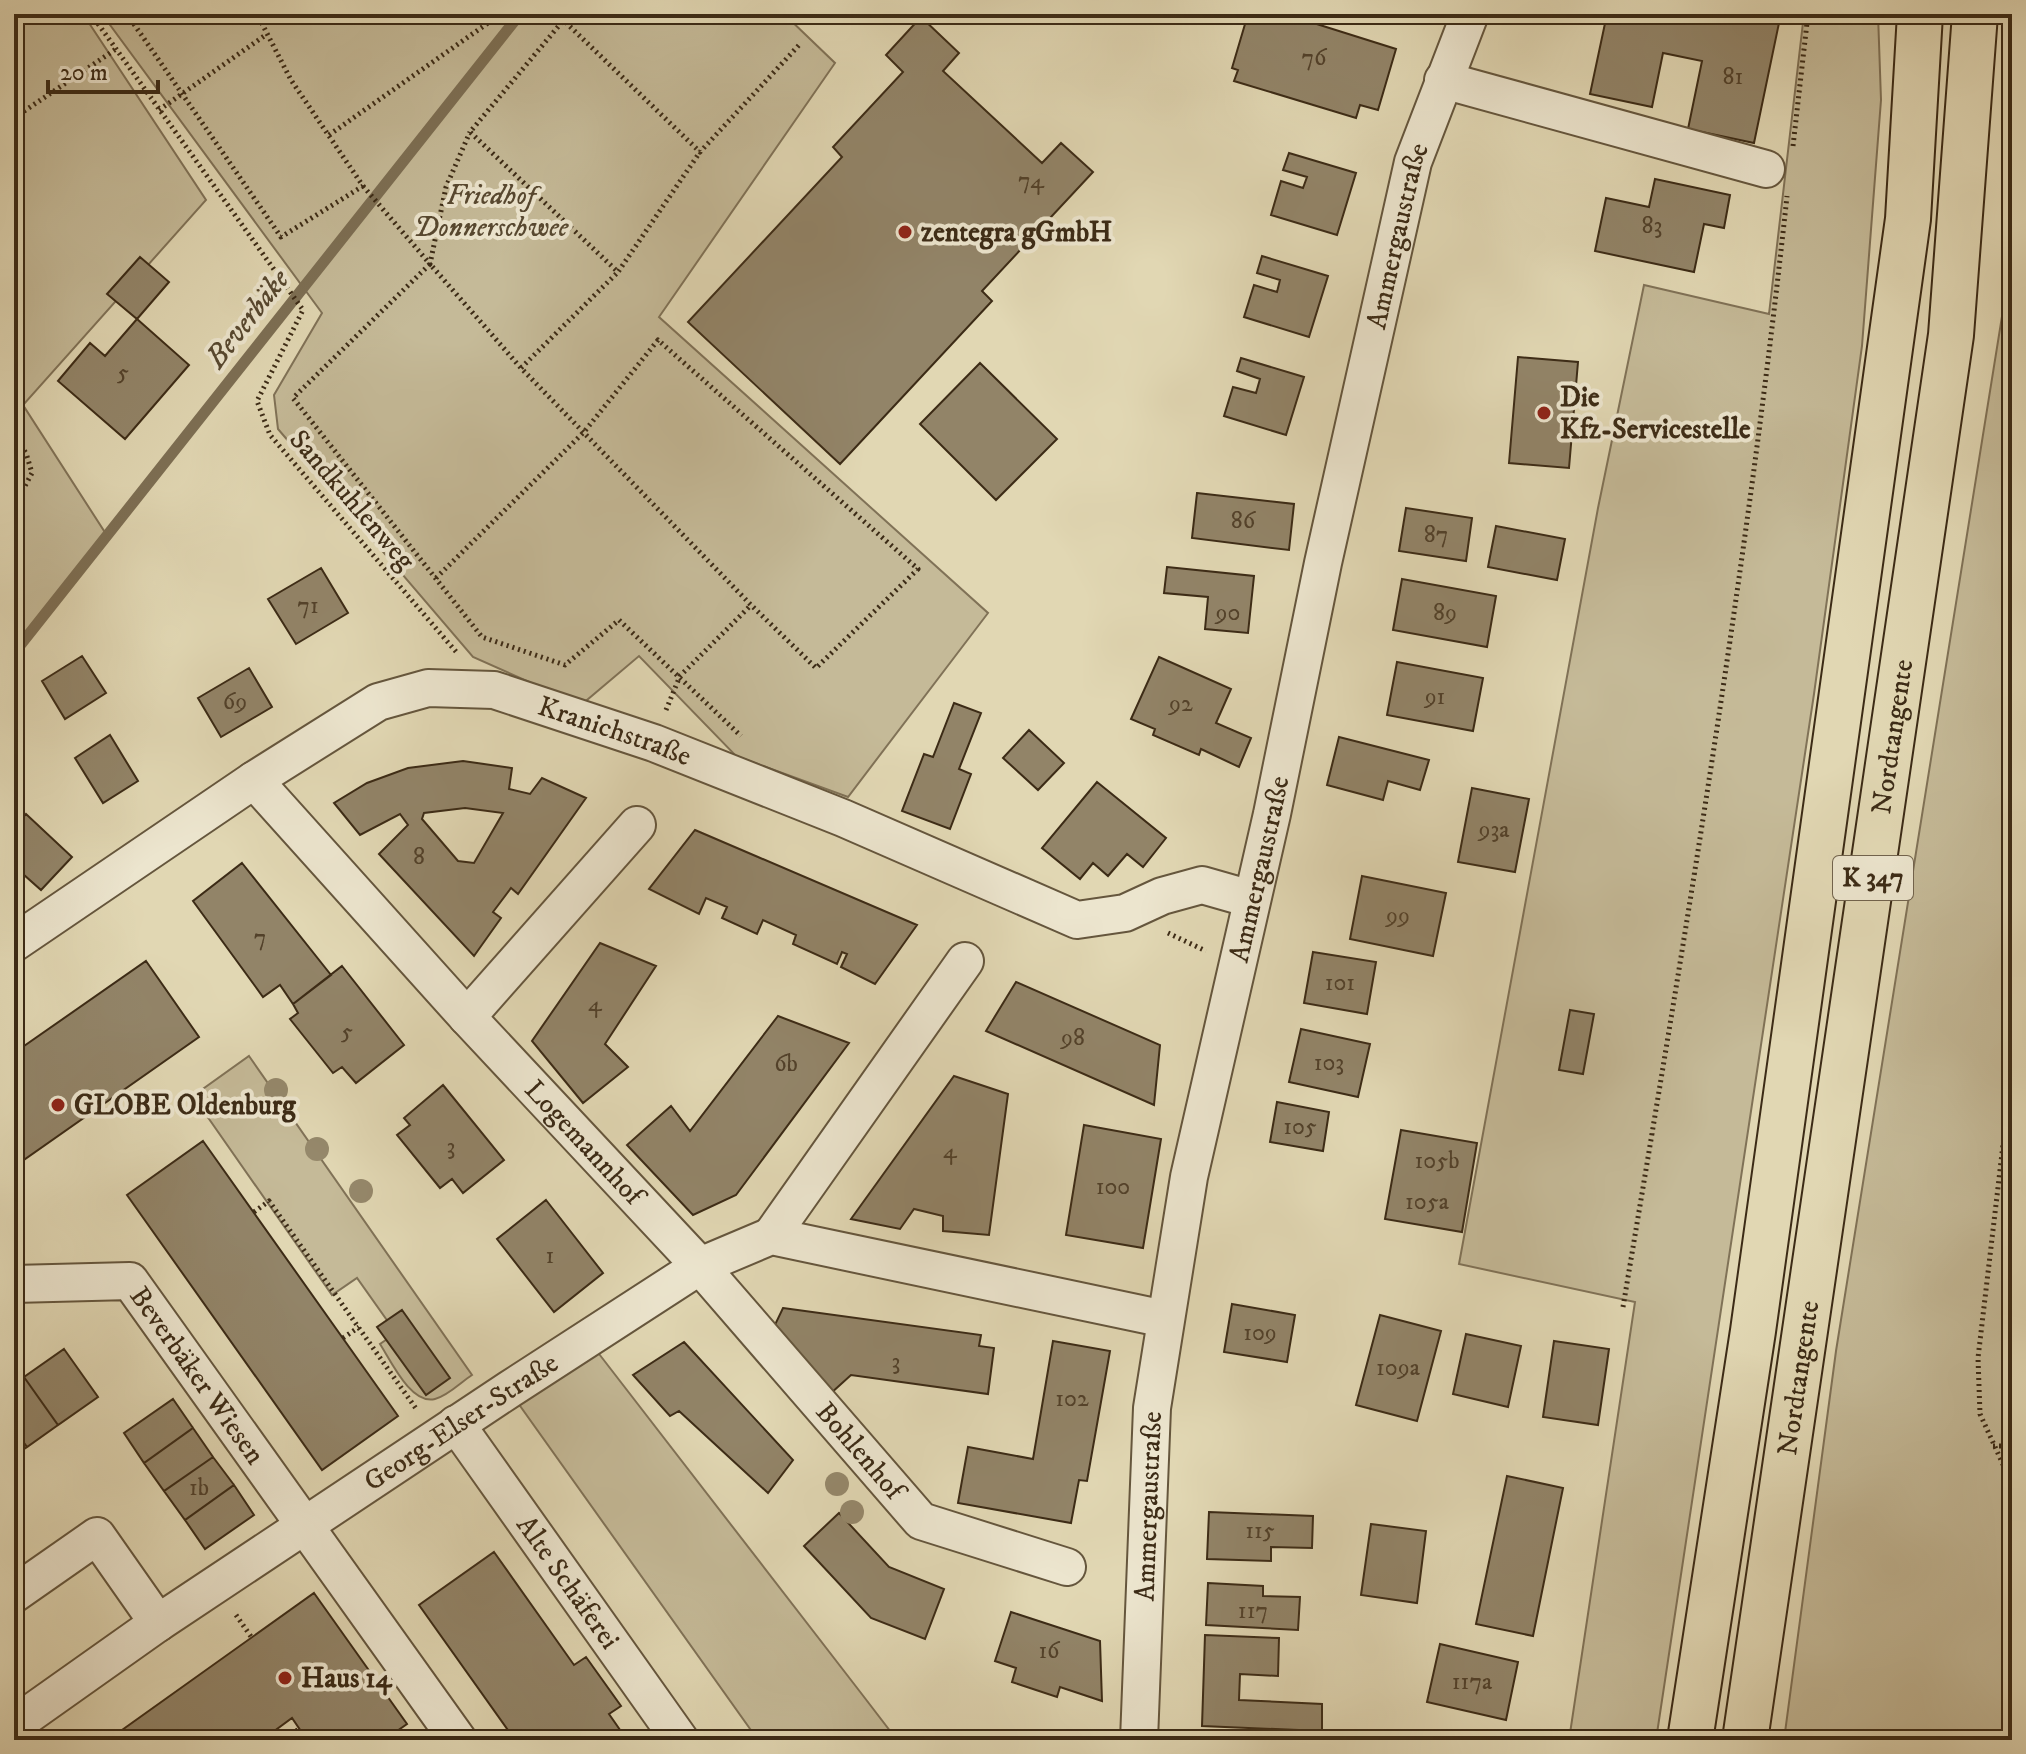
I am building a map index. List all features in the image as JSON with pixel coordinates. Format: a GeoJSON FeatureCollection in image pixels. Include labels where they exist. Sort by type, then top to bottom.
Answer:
{"type":"FeatureCollection","features":[{"type":"Feature","properties":{"kind":"highway","name":"Nordtangente"},"geometry":{"type":"LineString","coordinates":[[1690,1740],[1757,1300],[1906,235],[1920,14]]}},
{"type":"Feature","properties":{"kind":"highway","name":"Nordtangente"},"geometry":{"type":"LineString","coordinates":[[1745,1740],[1951,335],[1975,14]]}},
{"type":"Feature","properties":{"kind":"street","name":"Ammergaustraße"},"geometry":{"type":"LineString","coordinates":[[1139,1740],[1152,1408],[1189,1177],[1272,814],[1323,563],[1413,162],[1470,14]]}},
{"type":"Feature","properties":{"kind":"street"},"geometry":{"type":"LineString","coordinates":[[1443,80],[1782,166]]}},
{"type":"Feature","properties":{"kind":"street","name":"Kranichstraße"},"geometry":{"type":"LineString","coordinates":[[14,943],[254,780],[378,702],[428,688],[494,690],[654,743],[843,818],[1077,920],[1125,913],[1162,896],[1202,885],[1251,899]]}},
{"type":"Feature","properties":{"kind":"street","name":"Logemannhof"},"geometry":{"type":"LineString","coordinates":[[254,780],[467,1017],[700,1266]]}},
{"type":"Feature","properties":{"kind":"street"},"geometry":{"type":"LineString","coordinates":[[467,1017],[637,825]]}},
{"type":"Feature","properties":{"kind":"street"},"geometry":{"type":"LineString","coordinates":[[965,961],[771,1236],[1165,1319]]}},
{"type":"Feature","properties":{"kind":"street","name":"Georg-Elser-Straße"},"geometry":{"type":"LineString","coordinates":[[14,1725],[304,1524],[700,1266],[771,1236]]}},
{"type":"Feature","properties":{"kind":"street","name":"Bohlenhof"},"geometry":{"type":"LineString","coordinates":[[700,1266],[921,1521],[1067,1567]]}},
{"type":"Feature","properties":{"kind":"street","name":"Beverbäker Wiesen"},"geometry":{"type":"LineString","coordinates":[[14,1284],[130,1281],[304,1524]]}},
{"type":"Feature","properties":{"kind":"street","name":"Alte Schäferei"},"geometry":{"type":"LineString","coordinates":[[446,1431],[680,1740]]}},
{"type":"Feature","properties":{"kind":"street"},"geometry":{"type":"LineString","coordinates":[[304,1524],[458,1740]]}},
{"type":"Feature","properties":{"kind":"street"},"geometry":{"type":"LineString","coordinates":[[14,1594],[97,1536],[158,1623]]}},
{"type":"Feature","properties":{"kind":"path","name":"Sandkuhlenweg"},"geometry":{"type":"LineString","coordinates":[[91,14],[303,310],[257,401],[270,435],[462,659],[469,687]]}},
{"type":"Feature","properties":{"kind":"path"},"geometry":{"type":"LineString","coordinates":[[127,14],[281,237],[363,186]]}},
{"type":"Feature","properties":{"kind":"path"},"geometry":{"type":"LineString","coordinates":[[257,14],[291,80],[386,216],[521,368],[584,432],[751,605],[816,668],[918,569],[658,340],[584,432],[436,578]]}},
{"type":"Feature","properties":{"kind":"path"},"geometry":{"type":"LineString","coordinates":[[329,135],[488,23],[488,14]]}},
{"type":"Feature","properties":{"kind":"path"},"geometry":{"type":"LineString","coordinates":[[557,14],[700,152]]}},
{"type":"Feature","properties":{"kind":"path"},"geometry":{"type":"LineString","coordinates":[[1623,1307],[1738,600],[1766,393],[1782,166],[1808,14]]}},
{"type":"Feature","properties":{"kind":"path"},"geometry":{"type":"LineString","coordinates":[[562,22],[470,132],[446,187],[430,264],[293,398],[482,637],[565,665],[619,620],[746,741]]}},
{"type":"Feature","properties":{"kind":"path"},"geometry":{"type":"LineString","coordinates":[[159,110],[267,34]]}},
{"type":"Feature","properties":{"kind":"path"},"geometry":{"type":"LineString","coordinates":[[521,368],[618,272],[700,152],[800,44]]}},
{"type":"Feature","properties":{"kind":"path"},"geometry":{"type":"LineString","coordinates":[[14,118],[116,49]]}},
{"type":"Feature","properties":{"kind":"path"},"geometry":{"type":"LineString","coordinates":[[470,132],[618,272]]}},
{"type":"Feature","properties":{"kind":"path"},"geometry":{"type":"LineString","coordinates":[[14,436],[26,453],[32,473],[25,486],[14,494]]}},
{"type":"Feature","properties":{"kind":"path"},"geometry":{"type":"LineString","coordinates":[[654,743],[680,676],[751,605]]}},
{"type":"Feature","properties":{"kind":"path"},"geometry":{"type":"LineString","coordinates":[[1125,913],[1236,965]]}},
{"type":"Feature","properties":{"kind":"path"},"geometry":{"type":"LineString","coordinates":[[2012,1068],[1978,1358],[1980,1414],[2012,1484]]}},
{"type":"Feature","properties":{"kind":"path"},"geometry":{"type":"LineString","coordinates":[[254,1212],[269,1201],[359,1327],[446,1431]]}},
{"type":"Feature","properties":{"kind":"path"},"geometry":{"type":"LineString","coordinates":[[343,1338],[359,1327]]}},
{"type":"Feature","properties":{"kind":"path"},"geometry":{"type":"LineString","coordinates":[[1992,1446],[2012,1446]]}},
{"type":"Feature","properties":{"kind":"path"},"geometry":{"type":"LineString","coordinates":[[297,1740],[293,1733],[299,1729]]}},
{"type":"Feature","properties":{"kind":"path"},"geometry":{"type":"LineString","coordinates":[[2006,1740],[2012,1729]]}},
{"type":"Feature","properties":{"kind":"green space"},"geometry":{"type":"Polygon","coordinates":[[[14,14],[83,14],[206,200],[23,405],[106,534],[14,647],[14,14]]]}},
{"type":"Feature","properties":{"kind":"green space","name":"Friedhof Donnerschwee"},"geometry":{"type":"Polygon","coordinates":[[[102,14],[784,14],[835,63],[659,317],[988,613],[848,797],[736,756],[639,656],[581,705],[473,657],[278,429],[274,395],[322,313],[102,14]]]}},
{"type":"Feature","properties":{"kind":"green space"},"geometry":{"type":"Polygon","coordinates":[[[1804,14],[1878,14],[1881,100],[1862,346],[1814,694],[1656,1740],[1569,1740],[1635,1302],[1459,1264],[1598,508],[1644,285],[1769,314],[1804,14]]]}},
{"type":"Feature","properties":{"kind":"green space"},"geometry":{"type":"Polygon","coordinates":[[[2012,185],[2012,1740],[1784,1740],[1836,1351],[2004,304],[2012,185]]]}},
{"type":"Feature","properties":{"kind":"green space"},"geometry":{"type":"Polygon","coordinates":[[[249,1056],[472,1375],[445,1395],[426,1399],[410,1389],[380,1344],[396,1333],[357,1278],[332,1295],[193,1096],[249,1056]]]}},
{"type":"Feature","properties":{"kind":"green space"},"geometry":{"type":"Polygon","coordinates":[[[596,1350],[897,1740],[758,1740],[518,1403],[596,1350]]]}},
{"type":"Feature","properties":{"kind":"building"},"geometry":{"type":"Polygon","coordinates":[[[815,14],[843,14],[818,22],[815,14]]]}},
{"type":"Feature","properties":{"kind":"building"},"geometry":{"type":"Polygon","coordinates":[[[1248,14],[1285,14],[1396,49],[1378,110],[1360,105],[1356,118],[1234,81],[1238,70],[1232,68],[1248,14]]]}},
{"type":"Feature","properties":{"kind":"building"},"geometry":{"type":"Polygon","coordinates":[[[1607,14],[1734,14],[1779,23],[1754,143],[1688,129],[1702,61],[1663,53],[1652,107],[1590,94],[1607,14]]]}},
{"type":"Feature","properties":{"kind":"building","name":"zentegra gGmbH"},"geometry":{"type":"Polygon","coordinates":[[[921,17],[959,53],[943,71],[1042,163],[1061,143],[1093,172],[982,291],[992,301],[840,464],[688,322],[842,157],[833,147],[903,72],[886,55],[921,17]]]}},
{"type":"Feature","properties":{"kind":"building"},"geometry":{"type":"Polygon","coordinates":[[[1289,153],[1356,173],[1337,235],[1271,215],[1281,181],[1303,188],[1307,177],[1283,170],[1289,153]]]}},
{"type":"Feature","properties":{"kind":"building"},"geometry":{"type":"Polygon","coordinates":[[[1655,179],[1730,195],[1724,228],[1704,224],[1694,272],[1595,251],[1606,198],[1649,207],[1655,179]]]}},
{"type":"Feature","properties":{"kind":"building"},"geometry":{"type":"Polygon","coordinates":[[[1262,256],[1328,276],[1309,337],[1244,317],[1254,285],[1277,292],[1280,280],[1257,273],[1262,256]]]}},
{"type":"Feature","properties":{"kind":"building"},"geometry":{"type":"Polygon","coordinates":[[[140,257],[169,282],[137,319],[107,294],[140,257]]]}},
{"type":"Feature","properties":{"kind":"building"},"geometry":{"type":"Polygon","coordinates":[[[137,319],[189,365],[125,439],[58,381],[90,343],[105,356],[137,319]]]}},
{"type":"Feature","properties":{"kind":"building","name":"Die Kfz-Servicestelle"},"geometry":{"type":"Polygon","coordinates":[[[1518,357],[1578,362],[1569,468],[1509,463],[1518,357]]]}},
{"type":"Feature","properties":{"kind":"building"},"geometry":{"type":"Polygon","coordinates":[[[1241,358],[1304,377],[1286,435],[1224,416],[1233,387],[1256,393],[1260,379],[1237,371],[1241,358]]]}},
{"type":"Feature","properties":{"kind":"building"},"geometry":{"type":"Polygon","coordinates":[[[980,363],[1057,439],[996,500],[920,424],[980,363]]]}},
{"type":"Feature","properties":{"kind":"building"},"geometry":{"type":"Polygon","coordinates":[[[1197,493],[1294,504],[1289,550],[1192,538],[1197,493]]]}},
{"type":"Feature","properties":{"kind":"building"},"geometry":{"type":"Polygon","coordinates":[[[1406,508],[1472,518],[1466,561],[1399,551],[1406,508]]]}},
{"type":"Feature","properties":{"kind":"building"},"geometry":{"type":"Polygon","coordinates":[[[1496,526],[1565,539],[1557,580],[1488,567],[1496,526]]]}},
{"type":"Feature","properties":{"kind":"building"},"geometry":{"type":"Polygon","coordinates":[[[1167,567],[1254,576],[1248,633],[1205,629],[1208,597],[1164,593],[1167,567]]]}},
{"type":"Feature","properties":{"kind":"building"},"geometry":{"type":"Polygon","coordinates":[[[321,568],[348,613],[296,644],[268,599],[321,568]]]}},
{"type":"Feature","properties":{"kind":"building"},"geometry":{"type":"Polygon","coordinates":[[[1402,579],[1496,596],[1487,647],[1393,630],[1402,579]]]}},
{"type":"Feature","properties":{"kind":"building"},"geometry":{"type":"Polygon","coordinates":[[[82,656],[106,693],[65,719],[42,681],[82,656]]]}},
{"type":"Feature","properties":{"kind":"building"},"geometry":{"type":"Polygon","coordinates":[[[1159,657],[1231,689],[1216,723],[1251,738],[1239,767],[1201,749],[1199,755],[1153,735],[1155,729],[1131,719],[1159,657]]]}},
{"type":"Feature","properties":{"kind":"building"},"geometry":{"type":"Polygon","coordinates":[[[1397,662],[1483,678],[1473,731],[1387,715],[1397,662]]]}},
{"type":"Feature","properties":{"kind":"building"},"geometry":{"type":"Polygon","coordinates":[[[249,668],[272,707],[221,737],[198,698],[249,668]]]}},
{"type":"Feature","properties":{"kind":"building"},"geometry":{"type":"Polygon","coordinates":[[[954,703],[981,713],[959,769],[971,774],[950,829],[902,811],[924,754],[933,757],[954,703]]]}},
{"type":"Feature","properties":{"kind":"building"},"geometry":{"type":"Polygon","coordinates":[[[1029,730],[1064,763],[1038,790],[1003,758],[1029,730]]]}},
{"type":"Feature","properties":{"kind":"building"},"geometry":{"type":"Polygon","coordinates":[[[110,735],[138,781],[103,803],[75,758],[110,735]]]}},
{"type":"Feature","properties":{"kind":"building"},"geometry":{"type":"Polygon","coordinates":[[[1339,737],[1429,760],[1420,790],[1388,781],[1383,800],[1327,785],[1339,737]]]}},
{"type":"Feature","properties":{"kind":"building"},"geometry":{"type":"Polygon","coordinates":[[[463,761],[512,768],[509,789],[530,794],[542,778],[586,798],[518,894],[511,888],[493,912],[501,918],[474,956],[379,854],[408,825],[400,814],[360,835],[334,803],[367,783],[408,768],[463,761]],[[465,808],[424,813],[422,819],[458,861],[474,863],[503,813],[465,808]]]}},
{"type":"Feature","properties":{"kind":"building"},"geometry":{"type":"Polygon","coordinates":[[[1097,782],[1166,838],[1143,867],[1127,854],[1108,876],[1093,863],[1080,879],[1042,848],[1097,782]]]}},
{"type":"Feature","properties":{"kind":"building"},"geometry":{"type":"Polygon","coordinates":[[[1472,788],[1529,799],[1515,872],[1458,862],[1472,788]]]}},
{"type":"Feature","properties":{"kind":"building"},"geometry":{"type":"Polygon","coordinates":[[[26,814],[72,857],[41,890],[14,866],[14,827],[26,814]]]}},
{"type":"Feature","properties":{"kind":"building"},"geometry":{"type":"Polygon","coordinates":[[[695,830],[917,925],[875,984],[841,967],[847,954],[842,952],[837,964],[793,944],[796,935],[763,920],[757,934],[722,918],[727,907],[706,898],[699,914],[649,889],[695,830]]]}},
{"type":"Feature","properties":{"kind":"building"},"geometry":{"type":"Polygon","coordinates":[[[242,863],[331,975],[293,1004],[280,985],[263,997],[193,901],[242,863]]]}},
{"type":"Feature","properties":{"kind":"building"},"geometry":{"type":"Polygon","coordinates":[[[1362,876],[1446,893],[1433,956],[1350,939],[1362,876]]]}},
{"type":"Feature","properties":{"kind":"building"},"geometry":{"type":"Polygon","coordinates":[[[600,943],[656,966],[605,1044],[628,1067],[583,1103],[532,1041],[600,943]]]}},
{"type":"Feature","properties":{"kind":"building"},"geometry":{"type":"Polygon","coordinates":[[[1313,952],[1376,962],[1367,1014],[1304,1003],[1313,952]]]}},
{"type":"Feature","properties":{"kind":"building","name":"GLOBE Oldenburg"},"geometry":{"type":"Polygon","coordinates":[[[146,961],[199,1037],[18,1164],[14,1158],[14,1053],[146,961]]]}},
{"type":"Feature","properties":{"kind":"building"},"geometry":{"type":"Polygon","coordinates":[[[342,966],[404,1045],[356,1083],[342,1067],[333,1073],[290,1019],[298,1013],[293,1004],[342,966]]]}},
{"type":"Feature","properties":{"kind":"building"},"geometry":{"type":"Polygon","coordinates":[[[1016,982],[1160,1045],[1154,1105],[986,1031],[1016,982]]]}},
{"type":"Feature","properties":{"kind":"building"},"geometry":{"type":"Polygon","coordinates":[[[1570,1010],[1594,1014],[1583,1074],[1559,1070],[1570,1010]]]}},
{"type":"Feature","properties":{"kind":"building"},"geometry":{"type":"Polygon","coordinates":[[[778,1016],[849,1043],[736,1195],[693,1215],[627,1145],[671,1106],[690,1131],[778,1016]]]}},
{"type":"Feature","properties":{"kind":"building"},"geometry":{"type":"Polygon","coordinates":[[[1301,1029],[1370,1044],[1358,1097],[1289,1082],[1301,1029]]]}},
{"type":"Feature","properties":{"kind":"building"},"geometry":{"type":"Polygon","coordinates":[[[954,1076],[1008,1094],[989,1235],[943,1231],[943,1216],[914,1209],[900,1229],[851,1219],[954,1076]]]}},
{"type":"Feature","properties":{"kind":"building"},"geometry":{"type":"Polygon","coordinates":[[[443,1085],[504,1160],[463,1193],[452,1179],[440,1188],[397,1135],[410,1125],[404,1118],[443,1085]]]}},
{"type":"Feature","properties":{"kind":"building"},"geometry":{"type":"Polygon","coordinates":[[[1277,1102],[1329,1112],[1323,1151],[1270,1142],[1277,1102]]]}},
{"type":"Feature","properties":{"kind":"building"},"geometry":{"type":"Polygon","coordinates":[[[1084,1125],[1161,1139],[1143,1248],[1066,1235],[1084,1125]]]}},
{"type":"Feature","properties":{"kind":"building"},"geometry":{"type":"Polygon","coordinates":[[[1401,1130],[1477,1143],[1462,1232],[1385,1219],[1401,1130]]]}},
{"type":"Feature","properties":{"kind":"building"},"geometry":{"type":"Polygon","coordinates":[[[203,1141],[398,1416],[322,1470],[127,1195],[203,1141]]]}},
{"type":"Feature","properties":{"kind":"building"},"geometry":{"type":"Polygon","coordinates":[[[546,1200],[603,1273],[554,1312],[497,1239],[546,1200]]]}},
{"type":"Feature","properties":{"kind":"building"},"geometry":{"type":"Polygon","coordinates":[[[1232,1304],[1295,1315],[1287,1362],[1224,1352],[1232,1304]]]}},
{"type":"Feature","properties":{"kind":"building"},"geometry":{"type":"Polygon","coordinates":[[[783,1308],[981,1335],[979,1346],[994,1348],[988,1394],[851,1375],[830,1394],[772,1331],[783,1308]]]}},
{"type":"Feature","properties":{"kind":"building"},"geometry":{"type":"Polygon","coordinates":[[[402,1310],[450,1378],[426,1395],[377,1327],[402,1310]]]}},
{"type":"Feature","properties":{"kind":"building"},"geometry":{"type":"Polygon","coordinates":[[[1380,1315],[1441,1331],[1417,1421],[1356,1405],[1380,1315]]]}},
{"type":"Feature","properties":{"kind":"building"},"geometry":{"type":"Polygon","coordinates":[[[1466,1334],[1521,1346],[1508,1407],[1453,1394],[1466,1334]]]}},
{"type":"Feature","properties":{"kind":"building"},"geometry":{"type":"Polygon","coordinates":[[[1053,1341],[1110,1351],[1087,1481],[1079,1480],[1071,1523],[958,1503],[968,1447],[1033,1459],[1053,1341]]]}},
{"type":"Feature","properties":{"kind":"building"},"geometry":{"type":"Polygon","coordinates":[[[1554,1341],[1609,1349],[1598,1425],[1543,1417],[1554,1341]]]}},
{"type":"Feature","properties":{"kind":"building"},"geometry":{"type":"Polygon","coordinates":[[[684,1342],[793,1460],[768,1493],[679,1411],[670,1416],[633,1375],[684,1342]]]}},
{"type":"Feature","properties":{"kind":"building"},"geometry":{"type":"Polygon","coordinates":[[[64,1349],[98,1397],[58,1425],[24,1377],[64,1349]]]}},
{"type":"Feature","properties":{"kind":"building"},"geometry":{"type":"Polygon","coordinates":[[[24,1377],[58,1425],[27,1447],[14,1429],[14,1385],[24,1377]]]}},
{"type":"Feature","properties":{"kind":"building"},"geometry":{"type":"Polygon","coordinates":[[[173,1399],[193,1428],[144,1463],[124,1433],[173,1399]]]}},
{"type":"Feature","properties":{"kind":"building"},"geometry":{"type":"Polygon","coordinates":[[[193,1428],[213,1457],[164,1491],[144,1463],[193,1428]]]}},
{"type":"Feature","properties":{"kind":"building"},"geometry":{"type":"Polygon","coordinates":[[[14,1429],[27,1447],[14,1456],[14,1429]]]}},
{"type":"Feature","properties":{"kind":"building"},"geometry":{"type":"Polygon","coordinates":[[[213,1457],[234,1485],[185,1520],[164,1491],[213,1457]]]}},
{"type":"Feature","properties":{"kind":"building"},"geometry":{"type":"Polygon","coordinates":[[[1507,1476],[1563,1488],[1533,1636],[1476,1624],[1507,1476]]]}},
{"type":"Feature","properties":{"kind":"building"},"geometry":{"type":"Polygon","coordinates":[[[234,1485],[254,1515],[205,1549],[185,1520],[234,1485]]]}},
{"type":"Feature","properties":{"kind":"building"},"geometry":{"type":"Polygon","coordinates":[[[1209,1512],[1313,1516],[1312,1548],[1271,1547],[1271,1561],[1207,1559],[1209,1512]]]}},
{"type":"Feature","properties":{"kind":"building"},"geometry":{"type":"Polygon","coordinates":[[[839,1513],[889,1567],[944,1589],[925,1639],[871,1618],[804,1546],[839,1513]]]}},
{"type":"Feature","properties":{"kind":"building"},"geometry":{"type":"Polygon","coordinates":[[[1371,1524],[1426,1531],[1417,1603],[1361,1595],[1371,1524]]]}},
{"type":"Feature","properties":{"kind":"building"},"geometry":{"type":"Polygon","coordinates":[[[494,1552],[574,1665],[586,1657],[621,1706],[609,1714],[627,1740],[515,1740],[419,1605],[494,1552]]]}},
{"type":"Feature","properties":{"kind":"building"},"geometry":{"type":"Polygon","coordinates":[[[1208,1583],[1263,1586],[1263,1596],[1300,1597],[1298,1630],[1206,1625],[1208,1583]]]}},
{"type":"Feature","properties":{"kind":"building","name":"Haus 14"},"geometry":{"type":"Polygon","coordinates":[[[314,1593],[407,1724],[384,1740],[307,1740],[292,1718],[262,1740],[108,1740],[314,1593]]]}},
{"type":"Feature","properties":{"kind":"building"},"geometry":{"type":"Polygon","coordinates":[[[1011,1612],[1100,1641],[1102,1701],[1060,1687],[1057,1697],[1012,1682],[1016,1668],[995,1661],[1011,1612]]]}},
{"type":"Feature","properties":{"kind":"building"},"geometry":{"type":"Polygon","coordinates":[[[1205,1635],[1279,1638],[1278,1676],[1240,1674],[1239,1700],[1322,1704],[1322,1731],[1202,1726],[1205,1635]]]}},
{"type":"Feature","properties":{"kind":"building"},"geometry":{"type":"Polygon","coordinates":[[[1440,1644],[1518,1662],[1506,1720],[1427,1702],[1440,1644]]]}},
{"type":"Feature","properties":{"kind":"waterway","name":"Beverbäke"},"geometry":{"type":"LineString","coordinates":[[14,653],[520,14]]}},
{"type":"Feature","properties":{"kind":"place","name":"zentegra gGmbH"},"geometry":{"type":"Point","coordinates":[905,232]}},
{"type":"Feature","properties":{"kind":"place","name":"Die Kfz-Servicestelle"},"geometry":{"type":"Point","coordinates":[1544,413]}},
{"type":"Feature","properties":{"kind":"place","name":"GLOBE Oldenburg"},"geometry":{"type":"Point","coordinates":[58,1105]}},
{"type":"Feature","properties":{"kind":"place","name":"Haus 14"},"geometry":{"type":"Point","coordinates":[285,1678]}}]}
